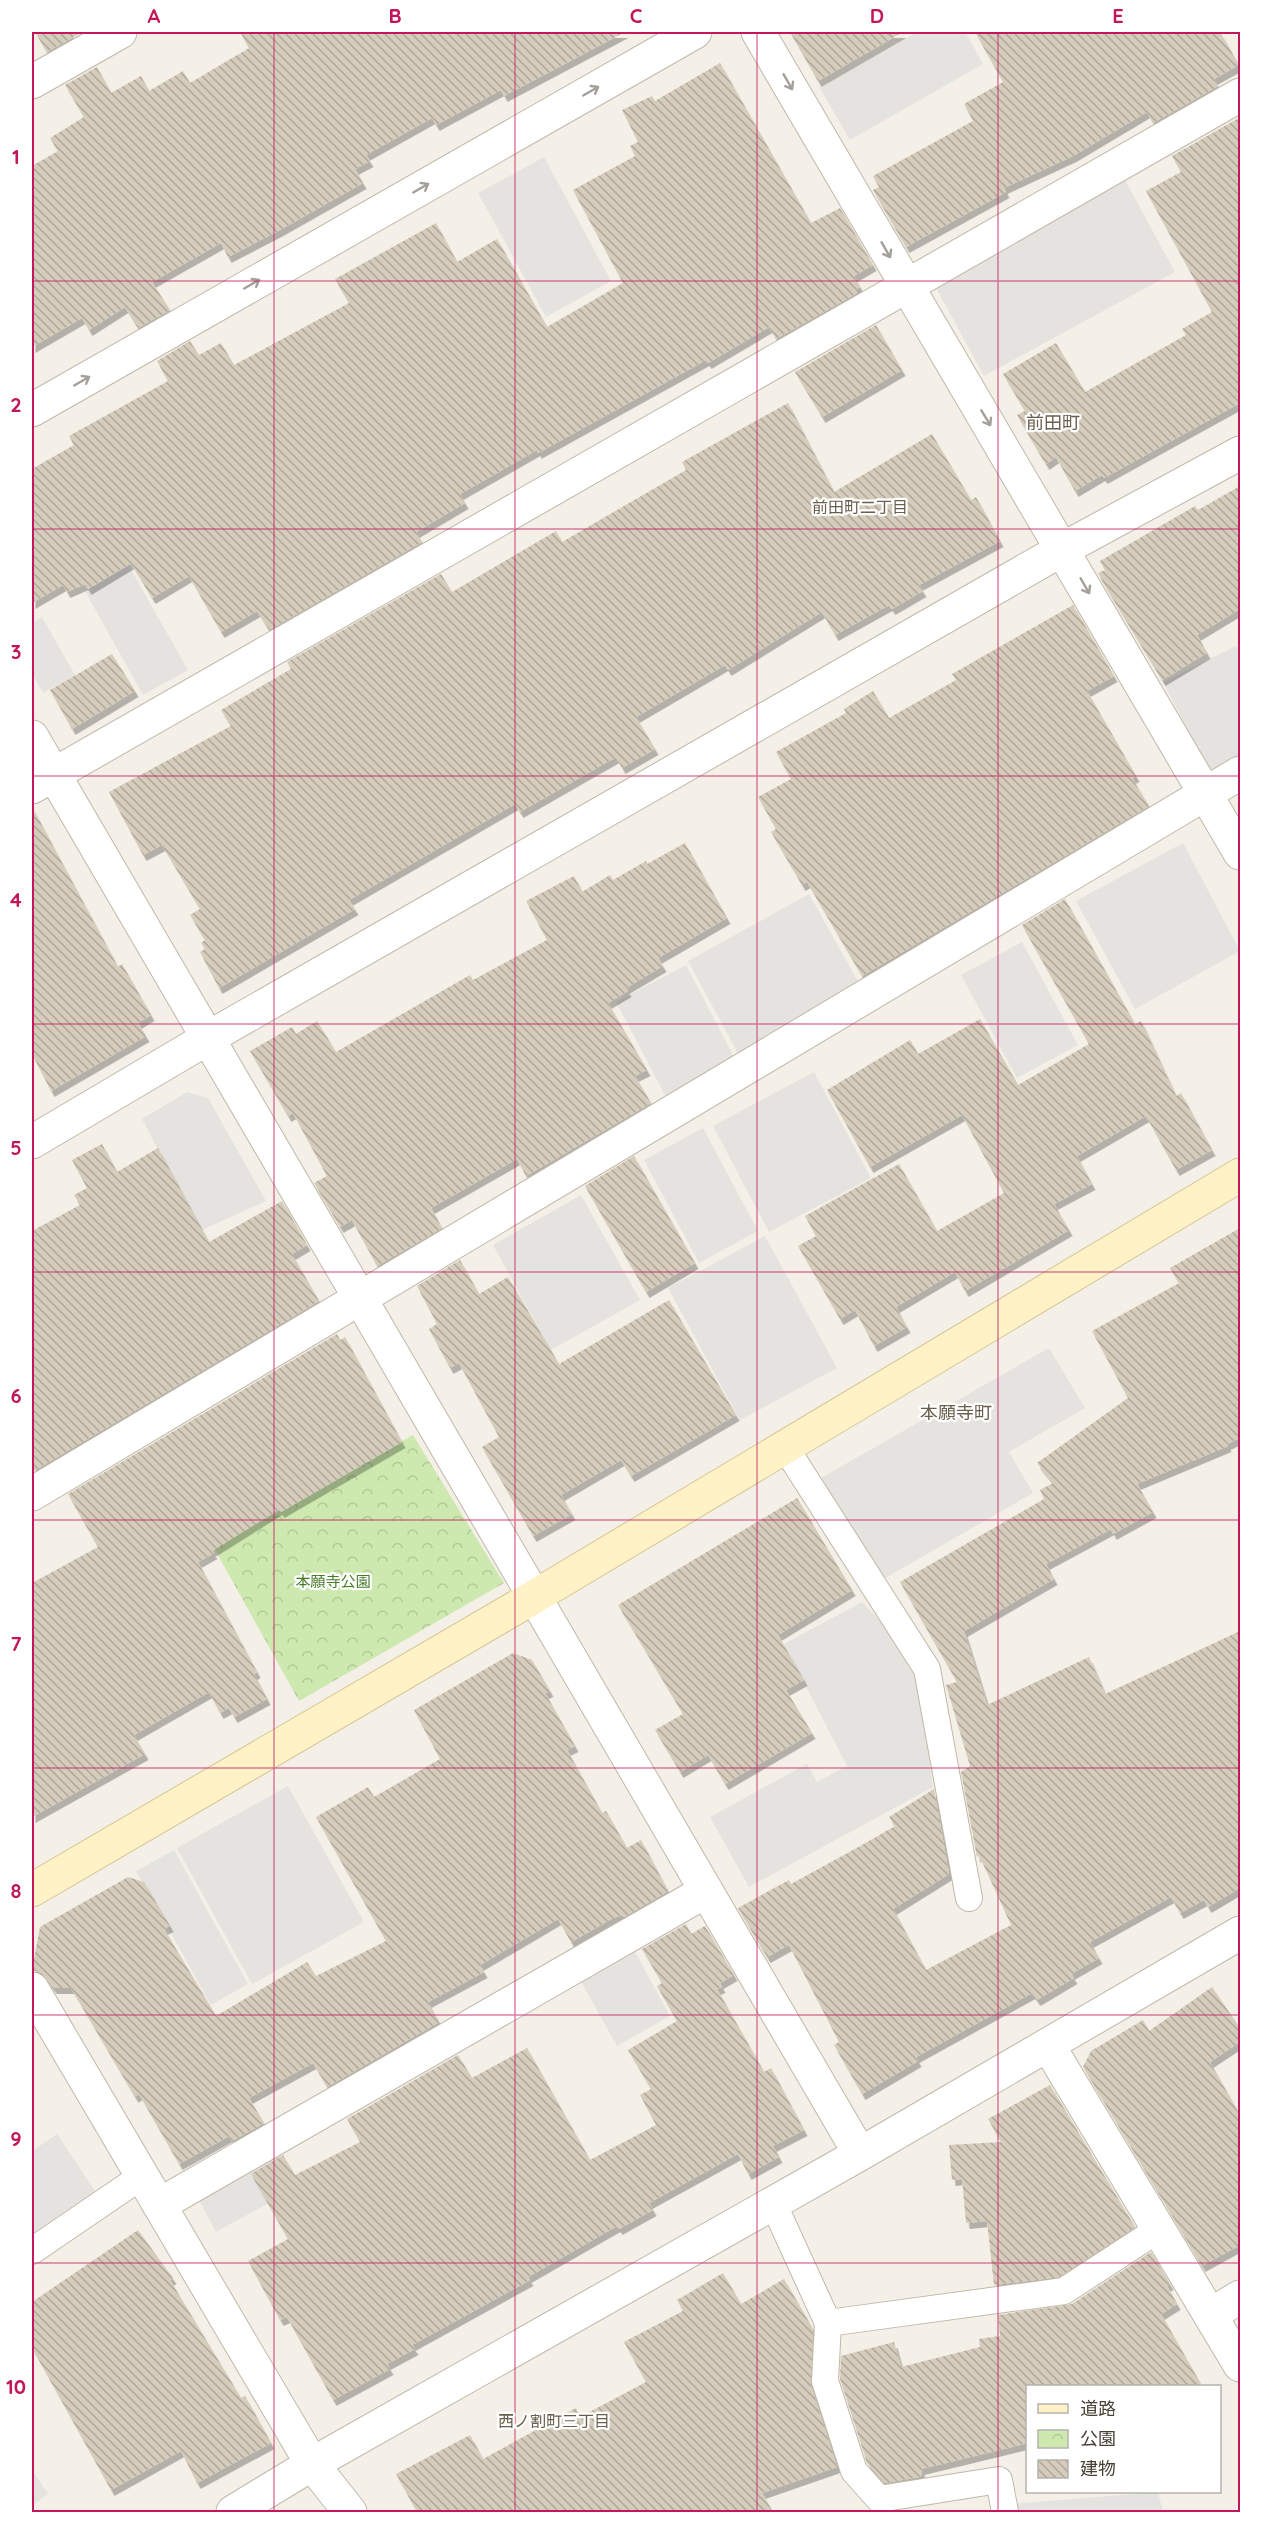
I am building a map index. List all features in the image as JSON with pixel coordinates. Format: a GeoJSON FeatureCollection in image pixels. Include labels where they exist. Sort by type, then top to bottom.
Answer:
{"type":"FeatureCollection","features":[{"type":"Feature","properties":{"kind":"street"},"geometry":{"type":"LineString","coordinates":[[32,82],[120,32]]}},
{"type":"Feature","properties":{"kind":"street"},"geometry":{"type":"LineString","coordinates":[[32,410],[695,32]]}},
{"type":"Feature","properties":{"kind":"street"},"geometry":{"type":"LineString","coordinates":[[758,32],[1240,853]]}},
{"type":"Feature","properties":{"kind":"street"},"geometry":{"type":"LineString","coordinates":[[42,780],[1240,95]]}},
{"type":"Feature","properties":{"kind":"street"},"geometry":{"type":"LineString","coordinates":[[32,1142],[208,1038],[1063,549],[1240,453]]}},
{"type":"Feature","properties":{"kind":"street"},"geometry":{"type":"LineString","coordinates":[[32,737],[42,780],[208,1038],[860,2154]]}},
{"type":"Feature","properties":{"kind":"street"},"geometry":{"type":"LineString","coordinates":[[32,1494],[1240,773]]}},
{"type":"Feature","properties":{"kind":"street"},"geometry":{"type":"LineString","coordinates":[[32,1890],[534,1597],[1240,1175]]}},
{"type":"Feature","properties":{"kind":"street"},"geometry":{"type":"LineString","coordinates":[[159,2205],[706,1891]]}},
{"type":"Feature","properties":{"kind":"street"},"geometry":{"type":"LineString","coordinates":[[233,2512],[312,2464],[860,2154],[1240,1933]]}},
{"type":"Feature","properties":{"kind":"street"},"geometry":{"type":"LineString","coordinates":[[32,1989],[312,2464],[350,2512]]}},
{"type":"Feature","properties":{"kind":"street"},"geometry":{"type":"LineString","coordinates":[[1048,2045],[1240,2365]]}},
{"type":"Feature","properties":{"kind":"street"},"geometry":{"type":"LineString","coordinates":[[1210,2315],[1240,2297]]}},
{"type":"Feature","properties":{"kind":"lane"},"geometry":{"type":"LineString","coordinates":[[785,1447],[927,1669],[969,1898]]}},
{"type":"Feature","properties":{"kind":"lane"},"geometry":{"type":"LineString","coordinates":[[32,2250],[142,2176]]}},
{"type":"Feature","properties":{"kind":"lane"},"geometry":{"type":"LineString","coordinates":[[773,2203],[828,2323],[825,2381],[854,2470],[879,2499],[999,2480],[1005,2512]]}},
{"type":"Feature","properties":{"kind":"lane"},"geometry":{"type":"LineString","coordinates":[[828,2323],[1064,2291],[1159,2229]]}},
{"type":"Feature","properties":{"kind":"green space","name":"本願寺公園"},"geometry":{"type":"Polygon","coordinates":[[[413,1435],[504,1583],[299,1701],[214,1548],[413,1435]]]}},
{"type":"Feature","properties":{"kind":"shaded area"},"geometry":{"type":"Polygon","coordinates":[[[918,32],[965,32],[983,64],[850,140],[820,88],[918,32]]]}},
{"type":"Feature","properties":{"kind":"shaded area"},"geometry":{"type":"Polygon","coordinates":[[[544,157],[611,281],[546,317],[478,193],[544,157]]]}},
{"type":"Feature","properties":{"kind":"shaded area"},"geometry":{"type":"Polygon","coordinates":[[[1119,169],[1175,272],[984,376],[928,273],[1119,169]]]}},
{"type":"Feature","properties":{"kind":"shaded area"},"geometry":{"type":"Polygon","coordinates":[[[129,566],[188,670],[143,695],[85,591],[129,566]]]}},
{"type":"Feature","properties":{"kind":"shaded area"},"geometry":{"type":"Polygon","coordinates":[[[42,617],[75,675],[43,693],[32,673],[32,623],[42,617]]]}},
{"type":"Feature","properties":{"kind":"shaded area"},"geometry":{"type":"Polygon","coordinates":[[[1236,646],[1240,655],[1240,766],[1215,783],[1163,682],[1236,646]]]}},
{"type":"Feature","properties":{"kind":"shaded area"},"geometry":{"type":"Polygon","coordinates":[[[1183,843],[1240,951],[1135,1009],[1076,901],[1183,843]]]}},
{"type":"Feature","properties":{"kind":"shaded area"},"geometry":{"type":"Polygon","coordinates":[[[809,894],[864,992],[741,1059],[688,961],[809,894]]]}},
{"type":"Feature","properties":{"kind":"shaded area"},"geometry":{"type":"Polygon","coordinates":[[[1022,942],[1078,1045],[1017,1078],[961,975],[1022,942]]]}},
{"type":"Feature","properties":{"kind":"shaded area"},"geometry":{"type":"Polygon","coordinates":[[[686,965],[737,1063],[667,1099],[616,1002],[686,965]]]}},
{"type":"Feature","properties":{"kind":"shaded area"},"geometry":{"type":"Polygon","coordinates":[[[814,1072],[871,1178],[769,1232],[713,1126],[814,1072]]]}},
{"type":"Feature","properties":{"kind":"shaded area"},"geometry":{"type":"Polygon","coordinates":[[[187,1092],[208,1098],[266,1201],[200,1231],[142,1119],[187,1092]]]}},
{"type":"Feature","properties":{"kind":"shaded area"},"geometry":{"type":"Polygon","coordinates":[[[703,1128],[758,1231],[699,1263],[644,1160],[703,1128]]]}},
{"type":"Feature","properties":{"kind":"shaded area"},"geometry":{"type":"Polygon","coordinates":[[[581,1195],[640,1300],[551,1350],[493,1245],[581,1195]]]}},
{"type":"Feature","properties":{"kind":"shaded area"},"geometry":{"type":"Polygon","coordinates":[[[765,1236],[837,1368],[740,1420],[668,1288],[765,1236]]]}},
{"type":"Feature","properties":{"kind":"shaded area"},"geometry":{"type":"Polygon","coordinates":[[[1049,1348],[1085,1408],[1009,1452],[1033,1493],[880,1581],[821,1478],[1049,1348]]]}},
{"type":"Feature","properties":{"kind":"shaded area"},"geometry":{"type":"Polygon","coordinates":[[[862,1602],[908,1650],[920,1687],[933,1787],[749,1887],[710,1817],[807,1764],[817,1782],[847,1766],[784,1644],[862,1602]]]}},
{"type":"Feature","properties":{"kind":"shaded area"},"geometry":{"type":"Polygon","coordinates":[[[288,1786],[364,1922],[252,1984],[177,1848],[288,1786]]]}},
{"type":"Feature","properties":{"kind":"shaded area"},"geometry":{"type":"Polygon","coordinates":[[[174,1850],[248,1984],[211,2005],[136,1871],[174,1850]]]}},
{"type":"Feature","properties":{"kind":"shaded area"},"geometry":{"type":"Polygon","coordinates":[[[633,1948],[670,2016],[617,2046],[579,1978],[633,1948]]]}},
{"type":"Feature","properties":{"kind":"shaded area"},"geometry":{"type":"Polygon","coordinates":[[[57,2134],[95,2191],[32,2234],[32,2151],[57,2134]]]}},
{"type":"Feature","properties":{"kind":"shaded area"},"geometry":{"type":"Polygon","coordinates":[[[280,2154],[298,2187],[216,2232],[198,2198],[280,2154]]]}},
{"type":"Feature","properties":{"kind":"shaded area"},"geometry":{"type":"Polygon","coordinates":[[[32,2470],[48,2494],[32,2506],[32,2470]]]}},
{"type":"Feature","properties":{"kind":"shaded area"},"geometry":{"type":"Polygon","coordinates":[[[1158,2493],[1163,2512],[1013,2512],[1011,2504],[1158,2493]]]}},
{"type":"Feature","properties":{"kind":"building"},"geometry":{"type":"Polygon","coordinates":[[[35,32],[77,32],[79,34],[47,52],[35,32]]]}},
{"type":"Feature","properties":{"kind":"building"},"geometry":{"type":"Polygon","coordinates":[[[240,32],[625,32],[504,96],[501,90],[436,125],[432,118],[366,155],[370,161],[355,169],[363,183],[228,257],[221,243],[152,282],[170,310],[138,328],[125,307],[89,330],[82,318],[32,347],[32,166],[58,151],[50,138],[84,117],[65,85],[97,67],[111,93],[141,76],[149,91],[183,71],[190,83],[249,48],[240,32]]]}},
{"type":"Feature","properties":{"kind":"building"},"geometry":{"type":"Polygon","coordinates":[[[790,32],[903,32],[818,81],[790,32]]]}},
{"type":"Feature","properties":{"kind":"building"},"geometry":{"type":"Polygon","coordinates":[[[975,32],[1220,32],[1239,65],[1214,79],[1218,86],[1153,123],[1147,112],[1073,156],[1004,188],[1006,192],[906,247],[873,190],[879,187],[873,176],[973,121],[964,104],[1003,82],[975,32]]]}},
{"type":"Feature","properties":{"kind":"building"},"geometry":{"type":"Polygon","coordinates":[[[720,63],[811,223],[840,208],[873,265],[854,276],[860,287],[855,290],[857,293],[776,339],[769,327],[708,363],[706,360],[538,453],[537,450],[460,494],[465,503],[416,532],[422,542],[269,630],[257,611],[221,632],[189,576],[152,598],[131,563],[88,589],[85,584],[67,592],[63,585],[32,603],[32,469],[74,445],[69,436],[168,381],[157,361],[190,341],[199,355],[221,343],[234,365],[349,303],[335,279],[436,223],[457,262],[497,239],[547,327],[623,283],[573,190],[635,156],[630,146],[638,142],[622,110],[652,96],[655,101],[720,63]]]}},
{"type":"Feature","properties":{"kind":"building"},"geometry":{"type":"Polygon","coordinates":[[[1237,119],[1240,125],[1240,403],[1104,478],[1102,475],[1075,491],[1056,457],[1046,464],[1039,453],[1017,415],[1025,411],[1003,374],[1056,343],[1085,392],[1186,335],[1182,329],[1212,312],[1146,191],[1181,172],[1172,156],[1237,119]]]}},
{"type":"Feature","properties":{"kind":"building"},"geometry":{"type":"Polygon","coordinates":[[[876,325],[902,370],[822,417],[795,372],[876,325]]]}},
{"type":"Feature","properties":{"kind":"building"},"geometry":{"type":"Polygon","coordinates":[[[788,403],[834,492],[932,434],[971,500],[976,497],[1000,541],[919,585],[923,591],[892,609],[889,605],[835,635],[822,612],[728,670],[725,665],[636,717],[655,749],[622,768],[616,757],[520,812],[515,804],[349,900],[355,909],[219,988],[200,952],[205,949],[201,943],[205,940],[190,915],[200,909],[162,845],[143,855],[109,792],[231,726],[221,710],[291,669],[287,662],[441,574],[452,592],[556,531],[562,542],[686,470],[682,462],[788,403]]]}},
{"type":"Feature","properties":{"kind":"building"},"geometry":{"type":"Polygon","coordinates":[[[1240,486],[1240,609],[1197,635],[1207,653],[1162,680],[1098,573],[1105,570],[1100,561],[1195,506],[1198,510],[1240,486]]]}},
{"type":"Feature","properties":{"kind":"building"},"geometry":{"type":"Polygon","coordinates":[[[1073,605],[1114,676],[1087,691],[1136,776],[1132,778],[1149,806],[862,976],[807,882],[802,885],[771,832],[776,829],[758,797],[791,779],[776,752],[846,713],[844,709],[873,691],[889,718],[956,680],[952,674],[1073,605]]]}},
{"type":"Feature","properties":{"kind":"building"},"geometry":{"type":"Polygon","coordinates":[[[112,654],[135,691],[72,729],[50,690],[112,654]]]}},
{"type":"Feature","properties":{"kind":"building"},"geometry":{"type":"Polygon","coordinates":[[[32,807],[118,967],[122,964],[151,1015],[138,1023],[146,1036],[51,1091],[32,1054],[32,807]]]}},
{"type":"Feature","properties":{"kind":"building"},"geometry":{"type":"Polygon","coordinates":[[[685,843],[727,918],[658,958],[663,966],[626,988],[628,991],[608,1003],[647,1070],[635,1076],[651,1103],[526,1176],[517,1159],[431,1208],[442,1228],[377,1266],[352,1220],[340,1227],[314,1183],[327,1176],[293,1113],[288,1116],[250,1051],[292,1027],[296,1034],[317,1021],[336,1052],[470,975],[473,980],[547,940],[526,901],[574,876],[582,892],[610,875],[613,880],[646,861],[647,864],[685,843]]]}},
{"type":"Feature","properties":{"kind":"building"},"geometry":{"type":"Polygon","coordinates":[[[1065,899],[1135,1024],[1141,1021],[1176,1096],[1181,1093],[1212,1150],[1176,1170],[1146,1116],[1077,1156],[1092,1184],[1054,1204],[1069,1230],[965,1291],[955,1272],[896,1307],[907,1327],[874,1346],[855,1310],[840,1319],[798,1246],[816,1236],[805,1216],[899,1164],[937,1231],[1004,1193],[962,1115],[870,1167],[827,1090],[910,1040],[918,1054],[980,1019],[1018,1085],[1089,1044],[1022,925],[1065,899]]]}},
{"type":"Feature","properties":{"kind":"building"},"geometry":{"type":"Polygon","coordinates":[[[102,1144],[117,1172],[158,1148],[209,1242],[282,1201],[307,1245],[292,1254],[319,1301],[32,1472],[32,1231],[80,1205],[74,1195],[87,1188],[72,1160],[102,1144]]]}},
{"type":"Feature","properties":{"kind":"building"},"geometry":{"type":"Polygon","coordinates":[[[634,1156],[695,1263],[646,1292],[585,1186],[634,1156]]]}},
{"type":"Feature","properties":{"kind":"building"},"geometry":{"type":"Polygon","coordinates":[[[1240,1228],[1240,1438],[1227,1444],[1228,1446],[1137,1484],[1153,1512],[1113,1534],[1111,1529],[1046,1564],[1054,1579],[964,1631],[987,1705],[1089,1657],[1105,1694],[1240,1631],[1240,1888],[1208,1907],[1204,1900],[1180,1913],[1171,1897],[1090,1942],[1099,1958],[1071,1974],[1074,1978],[1037,2000],[1032,1993],[916,2057],[918,2061],[862,2094],[834,2045],[839,2042],[789,1945],[767,1957],[738,1908],[789,1880],[791,1884],[895,1826],[889,1817],[934,1789],[949,1874],[893,1909],[926,1970],[1011,1925],[979,1855],[977,1857],[961,1772],[970,1766],[946,1685],[957,1682],[900,1582],[1044,1499],[1040,1490],[1053,1483],[1037,1463],[1128,1398],[1092,1331],[1179,1283],[1170,1268],[1240,1228]]]}},
{"type":"Feature","properties":{"kind":"building"},"geometry":{"type":"Polygon","coordinates":[[[460,1260],[479,1294],[508,1277],[559,1364],[669,1300],[736,1415],[631,1476],[621,1460],[561,1495],[572,1514],[533,1536],[482,1447],[499,1437],[459,1363],[450,1368],[429,1329],[437,1324],[417,1286],[460,1260]]]}},
{"type":"Feature","properties":{"kind":"building"},"geometry":{"type":"Polygon","coordinates":[[[337,1334],[340,1340],[345,1337],[402,1442],[281,1512],[279,1509],[198,1562],[257,1672],[254,1674],[267,1699],[234,1717],[229,1708],[220,1713],[209,1692],[134,1735],[145,1754],[32,1817],[32,1583],[98,1547],[68,1494],[337,1334]]]}},
{"type":"Feature","properties":{"kind":"building"},"geometry":{"type":"Polygon","coordinates":[[[797,1498],[852,1590],[778,1635],[804,1680],[786,1690],[812,1733],[725,1784],[708,1755],[680,1772],[655,1730],[683,1714],[618,1605],[797,1498]]]}},
{"type":"Feature","properties":{"kind":"building"},"geometry":{"type":"Polygon","coordinates":[[[513,1653],[532,1660],[550,1691],[545,1693],[575,1746],[567,1750],[602,1813],[606,1811],[627,1848],[641,1840],[668,1891],[624,1917],[623,1915],[613,1918],[571,1942],[558,1919],[480,1965],[484,1972],[428,2002],[439,2022],[327,2087],[313,2063],[249,2098],[264,2123],[232,2141],[229,2136],[179,2164],[139,2094],[135,2097],[71,1988],[53,1988],[42,1973],[32,1970],[40,1927],[128,1877],[144,1882],[170,1926],[164,1929],[216,2016],[307,1962],[316,1976],[386,1941],[316,1817],[368,1787],[374,1797],[440,1759],[414,1710],[513,1653]]]}},
{"type":"Feature","properties":{"kind":"building"},"geometry":{"type":"Polygon","coordinates":[[[686,1924],[691,1934],[705,1926],[734,1975],[720,1983],[722,1987],[717,1989],[764,2072],[771,2068],[804,2130],[773,2146],[779,2157],[748,2174],[738,2154],[649,2203],[653,2210],[619,2229],[617,2226],[528,2277],[530,2280],[412,2345],[415,2349],[387,2364],[390,2369],[333,2400],[287,2317],[280,2320],[248,2261],[288,2239],[251,2174],[283,2155],[295,2175],[360,2142],[347,2119],[458,2055],[472,2078],[527,2048],[590,2160],[656,2125],[640,2095],[651,2089],[628,2050],[677,2021],[657,1986],[662,1983],[642,1949],[686,1924]]]}},
{"type":"Feature","properties":{"kind":"building"},"geometry":{"type":"Polygon","coordinates":[[[1212,1987],[1240,2028],[1240,2042],[1210,2062],[1240,2115],[1240,2245],[1202,2266],[1083,2067],[1091,2051],[1143,2020],[1149,2031],[1212,1987]]]}},
{"type":"Feature","properties":{"kind":"building"},"geometry":{"type":"Polygon","coordinates":[[[1050,2085],[1135,2227],[1059,2277],[994,2285],[987,2221],[966,2223],[962,2179],[952,2180],[949,2145],[1001,2142],[988,2119],[1050,2085]]]}},
{"type":"Feature","properties":{"kind":"building"},"geometry":{"type":"Polygon","coordinates":[[[138,2230],[173,2278],[170,2280],[241,2398],[245,2396],[271,2443],[197,2483],[181,2451],[111,2490],[32,2348],[32,2302],[138,2230]]]}},
{"type":"Feature","properties":{"kind":"building"},"geometry":{"type":"Polygon","coordinates":[[[1151,2252],[1170,2284],[1167,2286],[1177,2304],[1161,2314],[1201,2385],[1026,2385],[1026,2443],[921,2469],[922,2475],[919,2477],[885,2483],[867,2463],[840,2379],[841,2356],[894,2342],[901,2367],[980,2347],[979,2339],[1000,2336],[998,2315],[1072,2304],[1151,2252]]]}},
{"type":"Feature","properties":{"kind":"building"},"geometry":{"type":"Polygon","coordinates":[[[723,2273],[741,2304],[784,2279],[813,2329],[811,2385],[837,2467],[762,2493],[773,2512],[417,2512],[396,2474],[470,2435],[483,2459],[576,2408],[580,2417],[646,2382],[624,2342],[683,2311],[677,2300],[723,2273]]]}},
{"type":"Feature","properties":{"kind":"district","name":"前田町"},"geometry":{"type":"Point","coordinates":[1053,422]}},
{"type":"Feature","properties":{"kind":"district","name":"前田町二丁目"},"geometry":{"type":"Point","coordinates":[860,507]}},
{"type":"Feature","properties":{"kind":"district","name":"本願寺町"},"geometry":{"type":"Point","coordinates":[956,1412]}},
{"type":"Feature","properties":{"kind":"district","name":"西ノ割町三丁目"},"geometry":{"type":"Point","coordinates":[554,2421]}}]}
